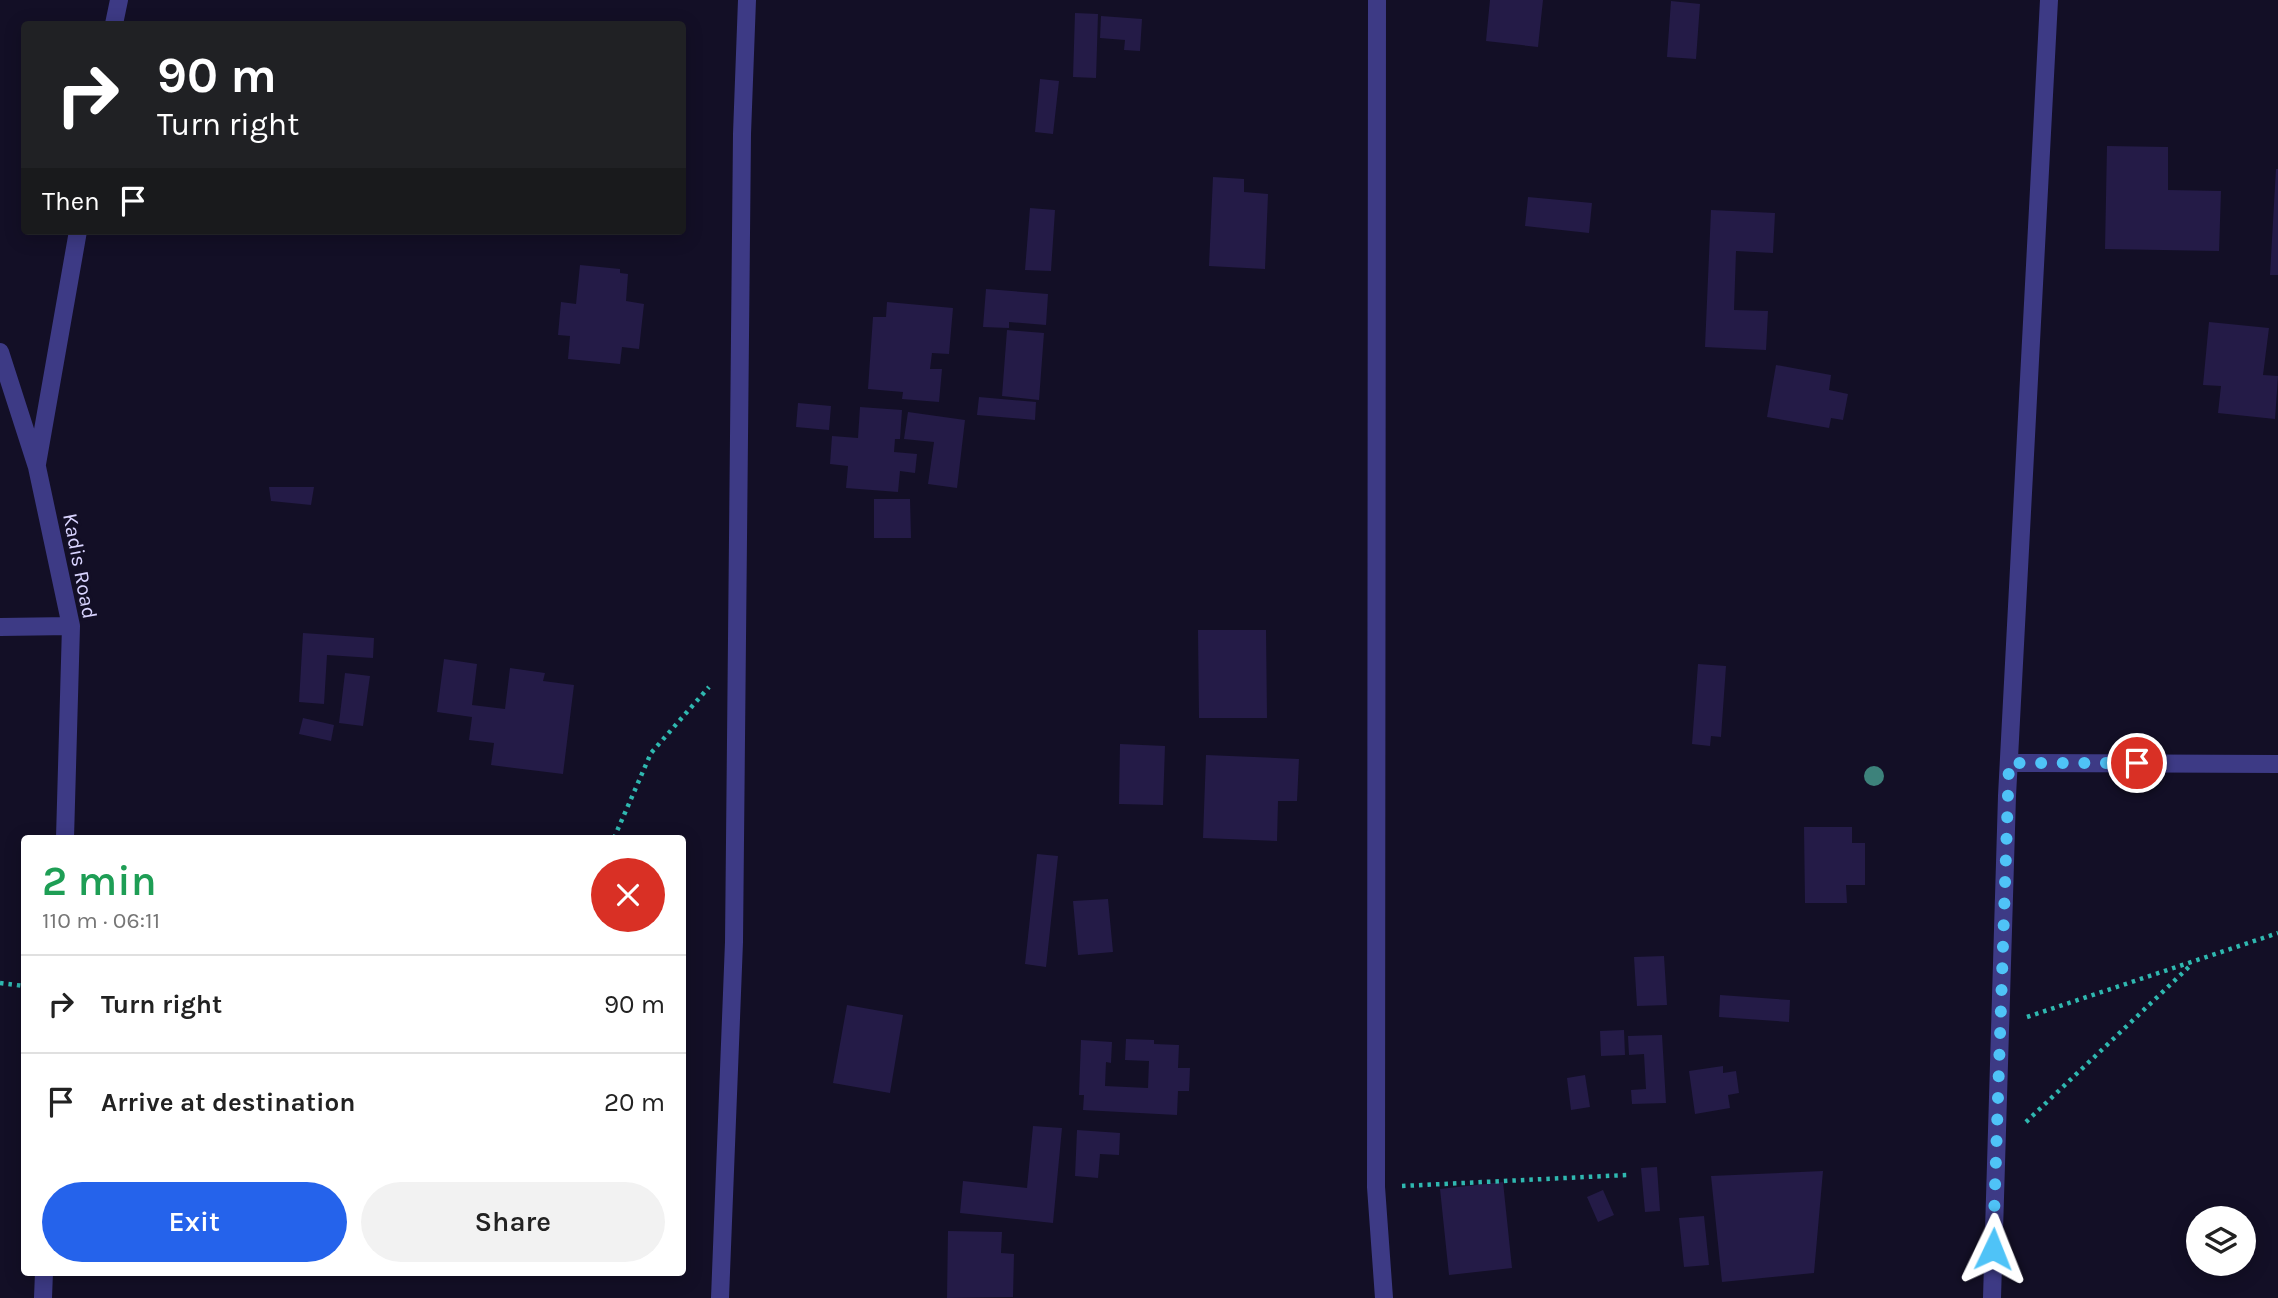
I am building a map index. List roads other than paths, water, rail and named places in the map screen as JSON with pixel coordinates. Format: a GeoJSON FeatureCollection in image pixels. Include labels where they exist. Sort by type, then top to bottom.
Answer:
{"type":"FeatureCollection","features":[{"type":"Feature","properties":{"kind":"street"},"geometry":{"type":"LineString","coordinates":[[115,21],[119,0]]}},
{"type":"Feature","properties":{"kind":"street"},"geometry":{"type":"LineString","coordinates":[[720,1298],[734,942],[742,134],[747,0]]}},
{"type":"Feature","properties":{"kind":"street"},"geometry":{"type":"LineString","coordinates":[[1377,0],[1376,1187],[1384,1298]]}},
{"type":"Feature","properties":{"kind":"street"},"geometry":{"type":"LineString","coordinates":[[1992,1298],[2009,763],[2049,0]]}},
{"type":"Feature","properties":{"kind":"street"},"geometry":{"type":"LineString","coordinates":[[37,467],[77,235]]}},
{"type":"Feature","properties":{"kind":"street","name":"Kadis Road"},"geometry":{"type":"LineString","coordinates":[[0,352],[37,467],[71,626],[65,835]]}},
{"type":"Feature","properties":{"kind":"street"},"geometry":{"type":"LineString","coordinates":[[0,627],[71,626]]}},
{"type":"Feature","properties":{"kind":"street"},"geometry":{"type":"LineString","coordinates":[[2009,763],[2278,764]]}},
{"type":"Feature","properties":{"kind":"street"},"geometry":{"type":"LineString","coordinates":[[43,1298],[44,1276]]}}]}
